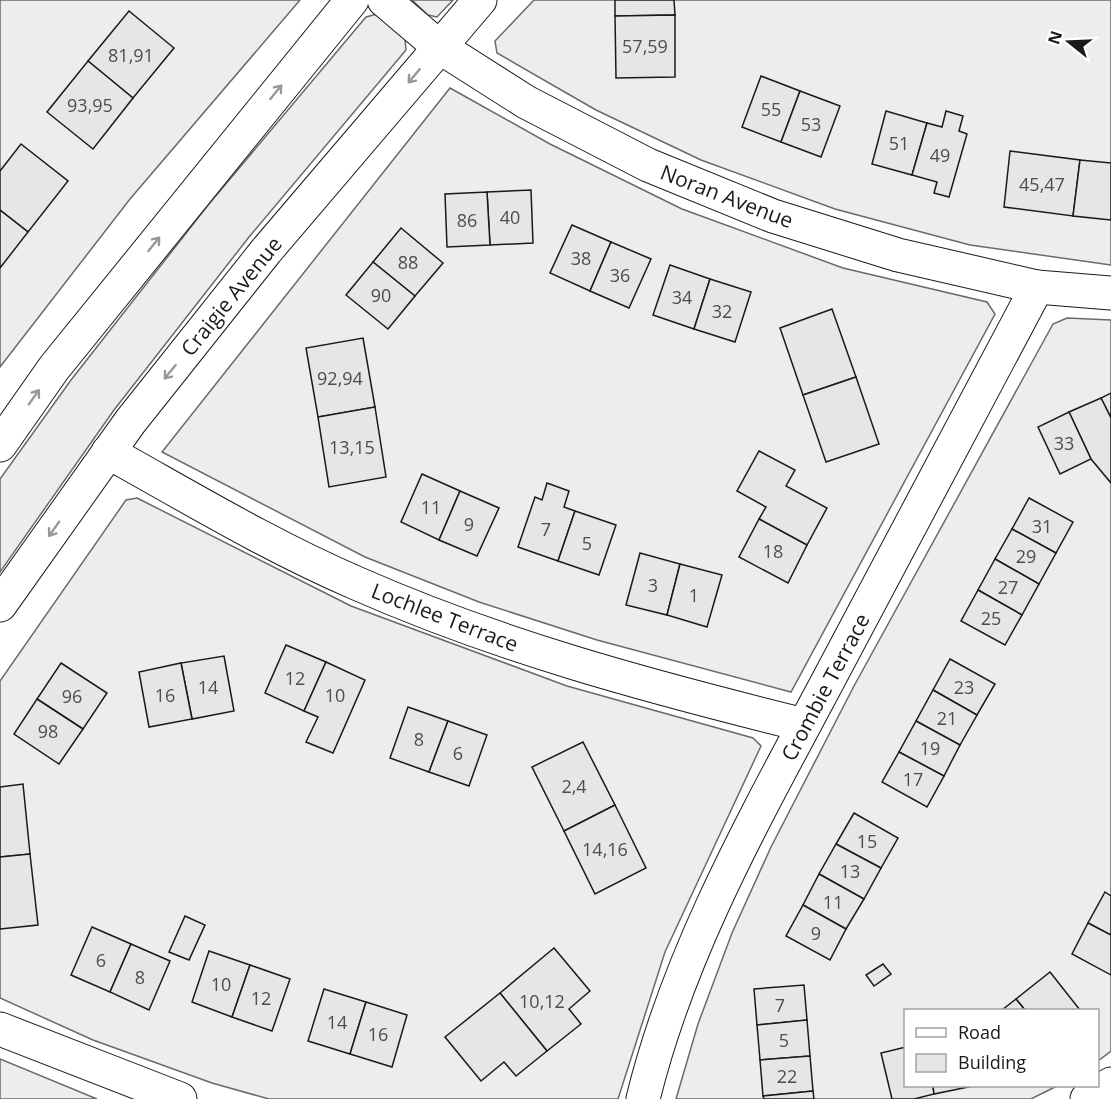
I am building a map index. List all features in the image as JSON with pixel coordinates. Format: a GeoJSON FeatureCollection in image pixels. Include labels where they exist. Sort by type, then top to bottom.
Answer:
{"type":"FeatureCollection","features":[{"type":"Feature","properties":{"kind":"street"},"geometry":{"type":"LineString","coordinates":[[0,445],[62,359],[352,0]]}},
{"type":"Feature","properties":{"kind":"street","name":"Noran Avenue"},"geometry":{"type":"LineString","coordinates":[[384,0],[438,46],[526,102],[648,165],[763,212],[898,255],[1037,287],[1111,293]]}},
{"type":"Feature","properties":{"kind":"street","name":"Craigie Avenue"},"geometry":{"type":"LineString","coordinates":[[0,605],[108,452],[266,251],[438,46],[480,0]]}},
{"type":"Feature","properties":{"kind":"street","name":"Crombie Terrace"},"geometry":{"type":"LineString","coordinates":[[643,1099],[651,1065],[689,960],[736,855],[1037,287]]}},
{"type":"Feature","properties":{"kind":"street","name":"Lochlee Terrace"},"geometry":{"type":"LineString","coordinates":[[108,452],[249,531],[355,583],[476,631],[627,681],[804,725]]}},
{"type":"Feature","properties":{"kind":"street"},"geometry":{"type":"LineString","coordinates":[[0,1029],[180,1099]]}},
{"type":"Feature","properties":{"kind":"street"},"geometry":{"type":"LineString","coordinates":[[1087,1099],[1111,1084]]}},
{"type":"Feature","properties":{"kind":"shaded area"},"geometry":{"type":"Polygon","coordinates":[[[0,0],[300,0],[130,199],[0,367],[0,0]]]}},
{"type":"Feature","properties":{"kind":"shaded area"},"geometry":{"type":"Polygon","coordinates":[[[412,0],[453,0],[437,17],[428,15],[412,0]]]}},
{"type":"Feature","properties":{"kind":"shaded area"},"geometry":{"type":"Polygon","coordinates":[[[534,0],[1111,0],[1111,265],[970,245],[835,209],[701,160],[596,110],[497,53],[495,41],[534,0]]]}},
{"type":"Feature","properties":{"kind":"shaded area"},"geometry":{"type":"Polygon","coordinates":[[[377,14],[405,39],[406,50],[249,237],[114,410],[0,572],[0,479],[71,380],[209,204],[366,17],[377,14]]]}},
{"type":"Feature","properties":{"kind":"shaded area"},"geometry":{"type":"Polygon","coordinates":[[[450,88],[550,144],[682,209],[843,268],[987,302],[995,314],[791,692],[597,640],[479,602],[365,557],[162,452],[450,88]]]}},
{"type":"Feature","properties":{"kind":"shaded area"},"geometry":{"type":"Polygon","coordinates":[[[1067,318],[1111,320],[1111,1051],[1099,1060],[1099,1009],[904,1009],[904,1087],[1055,1087],[1031,1099],[676,1099],[698,1024],[732,933],[771,847],[854,686],[1053,324],[1067,318]]]}},
{"type":"Feature","properties":{"kind":"shaded area"},"geometry":{"type":"Polygon","coordinates":[[[137,498],[351,606],[567,686],[753,738],[761,746],[665,952],[618,1099],[269,1099],[212,1083],[93,1040],[0,998],[0,681],[126,500],[137,498]]]}},
{"type":"Feature","properties":{"kind":"shaded area"},"geometry":{"type":"Polygon","coordinates":[[[0,1059],[97,1099],[0,1099],[0,1059]]]}},
{"type":"Feature","properties":{"kind":"building"},"geometry":{"type":"Polygon","coordinates":[[[615,0],[674,0],[675,15],[615,16],[615,0]]]}},
{"type":"Feature","properties":{"kind":"building"},"geometry":{"type":"Polygon","coordinates":[[[129,11],[174,48],[133,98],[88,61],[129,11]]]}},
{"type":"Feature","properties":{"kind":"building"},"geometry":{"type":"Polygon","coordinates":[[[675,15],[675,77],[616,78],[615,16],[675,15]]]}},
{"type":"Feature","properties":{"kind":"building"},"geometry":{"type":"Polygon","coordinates":[[[88,61],[133,98],[93,149],[47,112],[88,61]]]}},
{"type":"Feature","properties":{"kind":"building"},"geometry":{"type":"Polygon","coordinates":[[[761,76],[800,91],[781,142],[742,127],[761,76]]]}},
{"type":"Feature","properties":{"kind":"building"},"geometry":{"type":"Polygon","coordinates":[[[800,91],[840,106],[821,157],[781,142],[800,91]]]}},
{"type":"Feature","properties":{"kind":"building"},"geometry":{"type":"Polygon","coordinates":[[[886,111],[927,123],[912,175],[872,164],[886,111]]]}},
{"type":"Feature","properties":{"kind":"building"},"geometry":{"type":"Polygon","coordinates":[[[946,111],[963,116],[959,131],[967,134],[949,197],[934,193],[937,182],[912,175],[927,123],[942,127],[946,111]]]}},
{"type":"Feature","properties":{"kind":"building"},"geometry":{"type":"Polygon","coordinates":[[[21,144],[68,181],[28,232],[0,210],[0,171],[21,144]]]}},
{"type":"Feature","properties":{"kind":"building"},"geometry":{"type":"Polygon","coordinates":[[[1010,151],[1080,160],[1073,216],[1004,207],[1010,151]]]}},
{"type":"Feature","properties":{"kind":"building"},"geometry":{"type":"Polygon","coordinates":[[[1080,160],[1111,163],[1111,220],[1073,216],[1080,160]]]}},
{"type":"Feature","properties":{"kind":"building"},"geometry":{"type":"Polygon","coordinates":[[[531,190],[533,243],[490,245],[487,192],[531,190]]]}},
{"type":"Feature","properties":{"kind":"building"},"geometry":{"type":"Polygon","coordinates":[[[487,192],[490,245],[447,247],[445,194],[487,192]]]}},
{"type":"Feature","properties":{"kind":"building"},"geometry":{"type":"Polygon","coordinates":[[[0,210],[28,232],[0,268],[0,210]]]}},
{"type":"Feature","properties":{"kind":"building"},"geometry":{"type":"Polygon","coordinates":[[[572,225],[611,242],[590,291],[550,273],[572,225]]]}},
{"type":"Feature","properties":{"kind":"building"},"geometry":{"type":"Polygon","coordinates":[[[401,228],[443,263],[415,296],[373,262],[401,228]]]}},
{"type":"Feature","properties":{"kind":"building"},"geometry":{"type":"Polygon","coordinates":[[[611,242],[651,259],[629,308],[590,291],[611,242]]]}},
{"type":"Feature","properties":{"kind":"building"},"geometry":{"type":"Polygon","coordinates":[[[373,262],[415,296],[388,329],[346,295],[373,262]]]}},
{"type":"Feature","properties":{"kind":"building"},"geometry":{"type":"Polygon","coordinates":[[[670,265],[710,279],[694,329],[653,315],[670,265]]]}},
{"type":"Feature","properties":{"kind":"building"},"geometry":{"type":"Polygon","coordinates":[[[710,279],[751,292],[735,342],[694,329],[710,279]]]}},
{"type":"Feature","properties":{"kind":"building"},"geometry":{"type":"Polygon","coordinates":[[[832,309],[856,377],[803,395],[780,328],[832,309]]]}},
{"type":"Feature","properties":{"kind":"building"},"geometry":{"type":"Polygon","coordinates":[[[363,338],[375,407],[318,417],[306,348],[363,338]]]}},
{"type":"Feature","properties":{"kind":"building"},"geometry":{"type":"Polygon","coordinates":[[[856,377],[879,444],[826,462],[803,395],[856,377]]]}},
{"type":"Feature","properties":{"kind":"building"},"geometry":{"type":"Polygon","coordinates":[[[1111,393],[1111,418],[1101,398],[1111,393]]]}},
{"type":"Feature","properties":{"kind":"building"},"geometry":{"type":"Polygon","coordinates":[[[1101,398],[1111,418],[1111,483],[1091,459],[1069,412],[1101,398]]]}},
{"type":"Feature","properties":{"kind":"building"},"geometry":{"type":"Polygon","coordinates":[[[375,407],[386,477],[329,487],[318,417],[375,407]]]}},
{"type":"Feature","properties":{"kind":"building"},"geometry":{"type":"Polygon","coordinates":[[[1069,412],[1091,459],[1060,474],[1038,427],[1069,412]]]}},
{"type":"Feature","properties":{"kind":"building"},"geometry":{"type":"Polygon","coordinates":[[[759,451],[795,470],[786,486],[827,508],[807,545],[759,519],[766,507],[737,491],[759,451]]]}},
{"type":"Feature","properties":{"kind":"building"},"geometry":{"type":"Polygon","coordinates":[[[422,474],[460,491],[439,540],[401,522],[422,474]]]}},
{"type":"Feature","properties":{"kind":"building"},"geometry":{"type":"Polygon","coordinates":[[[547,483],[569,491],[564,507],[575,511],[558,561],[518,547],[535,497],[542,500],[547,483]]]}},
{"type":"Feature","properties":{"kind":"building"},"geometry":{"type":"Polygon","coordinates":[[[460,491],[499,508],[477,556],[439,540],[460,491]]]}},
{"type":"Feature","properties":{"kind":"building"},"geometry":{"type":"Polygon","coordinates":[[[1029,498],[1073,522],[1056,553],[1012,529],[1029,498]]]}},
{"type":"Feature","properties":{"kind":"building"},"geometry":{"type":"Polygon","coordinates":[[[575,511],[616,525],[599,575],[558,561],[575,511]]]}},
{"type":"Feature","properties":{"kind":"building"},"geometry":{"type":"Polygon","coordinates":[[[759,519],[807,545],[788,583],[739,557],[759,519]]]}},
{"type":"Feature","properties":{"kind":"building"},"geometry":{"type":"Polygon","coordinates":[[[1012,529],[1056,553],[1039,584],[995,559],[1012,529]]]}},
{"type":"Feature","properties":{"kind":"building"},"geometry":{"type":"Polygon","coordinates":[[[640,553],[680,564],[667,615],[626,605],[640,553]]]}},
{"type":"Feature","properties":{"kind":"building"},"geometry":{"type":"Polygon","coordinates":[[[995,559],[1039,584],[1022,615],[978,590],[995,559]]]}},
{"type":"Feature","properties":{"kind":"building"},"geometry":{"type":"Polygon","coordinates":[[[680,564],[722,575],[707,627],[667,615],[680,564]]]}},
{"type":"Feature","properties":{"kind":"building"},"geometry":{"type":"Polygon","coordinates":[[[978,590],[1022,615],[1005,645],[961,621],[978,590]]]}},
{"type":"Feature","properties":{"kind":"building"},"geometry":{"type":"Polygon","coordinates":[[[286,645],[326,662],[304,711],[265,693],[286,645]]]}},
{"type":"Feature","properties":{"kind":"building"},"geometry":{"type":"Polygon","coordinates":[[[224,656],[234,711],[192,719],[181,663],[224,656]]]}},
{"type":"Feature","properties":{"kind":"building"},"geometry":{"type":"Polygon","coordinates":[[[950,659],[995,684],[977,715],[933,690],[950,659]]]}},
{"type":"Feature","properties":{"kind":"building"},"geometry":{"type":"Polygon","coordinates":[[[326,662],[365,680],[333,753],[306,742],[318,717],[304,711],[326,662]]]}},
{"type":"Feature","properties":{"kind":"building"},"geometry":{"type":"Polygon","coordinates":[[[61,663],[107,693],[83,729],[37,699],[61,663]]]}},
{"type":"Feature","properties":{"kind":"building"},"geometry":{"type":"Polygon","coordinates":[[[181,663],[192,719],[149,727],[139,672],[181,663]]]}},
{"type":"Feature","properties":{"kind":"building"},"geometry":{"type":"Polygon","coordinates":[[[933,690],[977,715],[960,745],[916,721],[933,690]]]}},
{"type":"Feature","properties":{"kind":"building"},"geometry":{"type":"Polygon","coordinates":[[[37,699],[83,729],[59,764],[14,734],[37,699]]]}},
{"type":"Feature","properties":{"kind":"building"},"geometry":{"type":"Polygon","coordinates":[[[408,707],[448,721],[429,772],[390,758],[408,707]]]}},
{"type":"Feature","properties":{"kind":"building"},"geometry":{"type":"Polygon","coordinates":[[[448,721],[487,735],[469,786],[429,772],[448,721]]]}},
{"type":"Feature","properties":{"kind":"building"},"geometry":{"type":"Polygon","coordinates":[[[916,721],[960,745],[944,776],[899,752],[916,721]]]}},
{"type":"Feature","properties":{"kind":"building"},"geometry":{"type":"Polygon","coordinates":[[[583,742],[615,805],[564,831],[532,767],[583,742]]]}},
{"type":"Feature","properties":{"kind":"building"},"geometry":{"type":"Polygon","coordinates":[[[899,752],[944,776],[927,807],[882,782],[899,752]]]}},
{"type":"Feature","properties":{"kind":"building"},"geometry":{"type":"Polygon","coordinates":[[[23,784],[30,854],[0,857],[0,787],[23,784]]]}},
{"type":"Feature","properties":{"kind":"building"},"geometry":{"type":"Polygon","coordinates":[[[615,805],[646,868],[595,894],[564,831],[615,805]]]}},
{"type":"Feature","properties":{"kind":"building"},"geometry":{"type":"Polygon","coordinates":[[[854,813],[898,838],[881,868],[836,844],[854,813]]]}},
{"type":"Feature","properties":{"kind":"building"},"geometry":{"type":"Polygon","coordinates":[[[836,844],[881,868],[864,899],[819,874],[836,844]]]}},
{"type":"Feature","properties":{"kind":"building"},"geometry":{"type":"Polygon","coordinates":[[[30,854],[38,925],[0,929],[0,857],[30,854]]]}},
{"type":"Feature","properties":{"kind":"building"},"geometry":{"type":"Polygon","coordinates":[[[819,874],[864,899],[846,929],[803,905],[819,874]]]}},
{"type":"Feature","properties":{"kind":"building"},"geometry":{"type":"Polygon","coordinates":[[[1105,892],[1111,896],[1111,935],[1088,923],[1105,892]]]}},
{"type":"Feature","properties":{"kind":"building"},"geometry":{"type":"Polygon","coordinates":[[[803,905],[846,929],[830,960],[786,936],[803,905]]]}},
{"type":"Feature","properties":{"kind":"building"},"geometry":{"type":"Polygon","coordinates":[[[185,916],[205,925],[189,960],[169,952],[185,916]]]}},
{"type":"Feature","properties":{"kind":"building"},"geometry":{"type":"Polygon","coordinates":[[[1088,923],[1111,935],[1111,975],[1072,954],[1088,923]]]}},
{"type":"Feature","properties":{"kind":"building"},"geometry":{"type":"Polygon","coordinates":[[[92,927],[131,944],[110,992],[71,975],[92,927]]]}},
{"type":"Feature","properties":{"kind":"building"},"geometry":{"type":"Polygon","coordinates":[[[131,944],[170,961],[149,1010],[110,992],[131,944]]]}},
{"type":"Feature","properties":{"kind":"building"},"geometry":{"type":"Polygon","coordinates":[[[554,948],[590,991],[569,1009],[581,1024],[547,1051],[500,993],[554,948]]]}},
{"type":"Feature","properties":{"kind":"building"},"geometry":{"type":"Polygon","coordinates":[[[209,951],[250,965],[232,1017],[192,1002],[209,951]]]}},
{"type":"Feature","properties":{"kind":"building"},"geometry":{"type":"Polygon","coordinates":[[[883,964],[891,974],[874,986],[866,975],[883,964]]]}},
{"type":"Feature","properties":{"kind":"building"},"geometry":{"type":"Polygon","coordinates":[[[250,965],[290,979],[272,1031],[232,1017],[250,965]]]}},
{"type":"Feature","properties":{"kind":"building"},"geometry":{"type":"Polygon","coordinates":[[[1050,972],[1079,1009],[1024,1009],[1016,999],[1050,972]]]}},
{"type":"Feature","properties":{"kind":"building"},"geometry":{"type":"Polygon","coordinates":[[[804,985],[807,1020],[757,1025],[754,989],[804,985]]]}},
{"type":"Feature","properties":{"kind":"building"},"geometry":{"type":"Polygon","coordinates":[[[324,989],[366,1002],[350,1054],[308,1041],[324,989]]]}},
{"type":"Feature","properties":{"kind":"building"},"geometry":{"type":"Polygon","coordinates":[[[500,993],[547,1051],[516,1076],[504,1062],[481,1081],[445,1037],[500,993]]]}},
{"type":"Feature","properties":{"kind":"building"},"geometry":{"type":"Polygon","coordinates":[[[1016,999],[1024,1009],[1003,1009],[1016,999]]]}},
{"type":"Feature","properties":{"kind":"building"},"geometry":{"type":"Polygon","coordinates":[[[366,1002],[407,1015],[392,1067],[350,1054],[366,1002]]]}},
{"type":"Feature","properties":{"kind":"building"},"geometry":{"type":"Polygon","coordinates":[[[807,1020],[810,1056],[760,1060],[757,1025],[807,1020]]]}},
{"type":"Feature","properties":{"kind":"building"},"geometry":{"type":"Polygon","coordinates":[[[904,1047],[904,1087],[933,1087],[934,1094],[914,1099],[892,1099],[881,1053],[904,1047]]]}},
{"type":"Feature","properties":{"kind":"building"},"geometry":{"type":"Polygon","coordinates":[[[810,1056],[813,1091],[763,1096],[760,1060],[810,1056]]]}},
{"type":"Feature","properties":{"kind":"building"},"geometry":{"type":"Polygon","coordinates":[[[933,1087],[968,1087],[934,1094],[933,1087]]]}},
{"type":"Feature","properties":{"kind":"building"},"geometry":{"type":"Polygon","coordinates":[[[813,1091],[814,1099],[764,1099],[763,1096],[813,1091]]]}}]}
